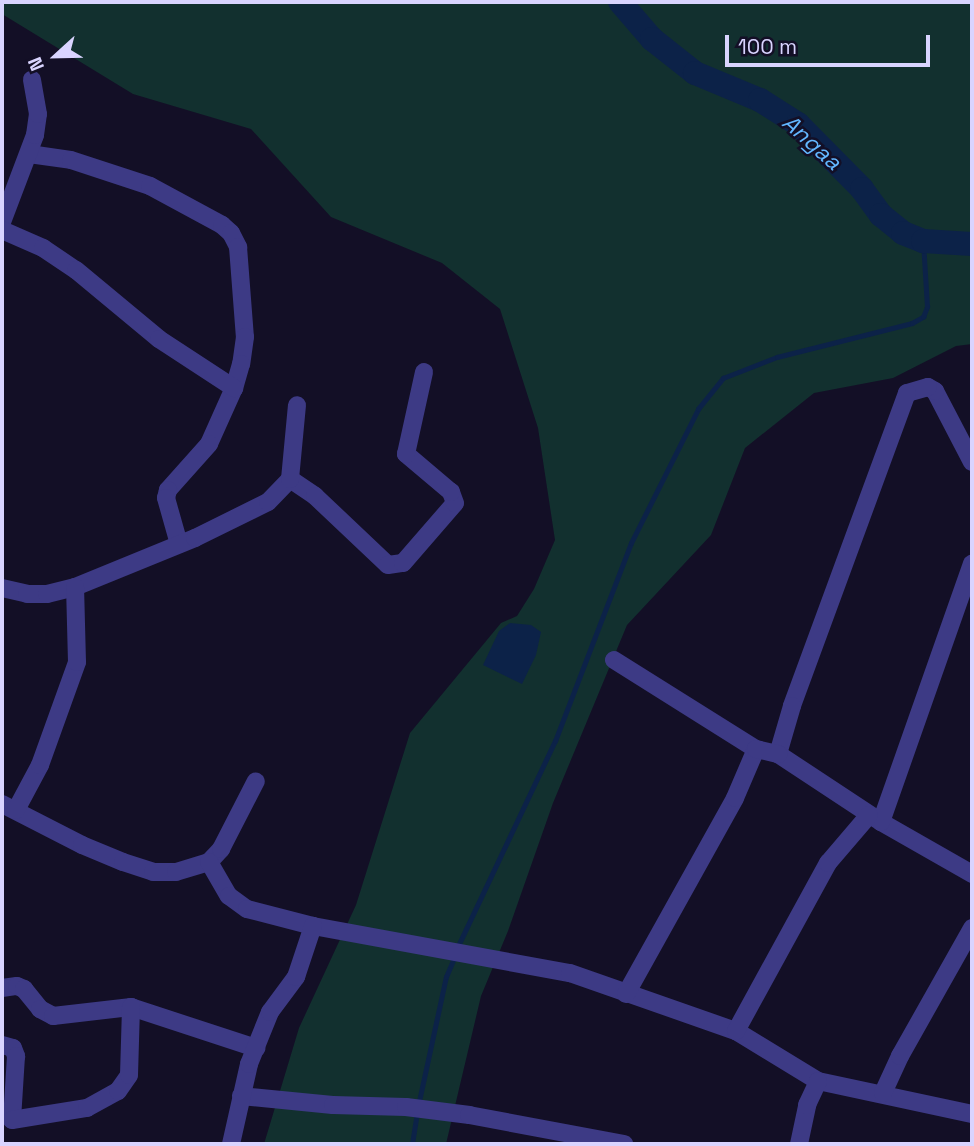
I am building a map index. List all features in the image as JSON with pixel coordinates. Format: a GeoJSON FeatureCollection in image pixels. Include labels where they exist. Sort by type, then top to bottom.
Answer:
{"type":"FeatureCollection","features":[{"type":"Feature","properties":{"kind":"street"},"geometry":{"type":"LineString","coordinates":[[2,222],[29,154],[38,114],[32,80]]}},
{"type":"Feature","properties":{"kind":"street"},"geometry":{"type":"LineString","coordinates":[[29,154],[71,160],[150,186],[222,225],[232,233],[238,247],[245,337],[234,388],[209,444],[168,490],[166,498],[179,544]]}},
{"type":"Feature","properties":{"kind":"street"},"geometry":{"type":"LineString","coordinates":[[2,230],[43,248],[76,270],[159,339],[234,388]]}},
{"type":"Feature","properties":{"kind":"street"},"geometry":{"type":"LineString","coordinates":[[290,479],[315,496],[388,565],[403,563],[455,503],[451,492],[407,454],[424,372]]}},
{"type":"Feature","properties":{"kind":"street"},"geometry":{"type":"LineString","coordinates":[[778,754],[792,706],[907,393],[928,387],[935,391],[972,463]]}},
{"type":"Feature","properties":{"kind":"street"},"geometry":{"type":"LineString","coordinates":[[2,588],[27,594],[47,594],[75,587],[249,514],[282,491],[290,479],[292,428],[297,405]]}},
{"type":"Feature","properties":{"kind":"street"},"geometry":{"type":"LineString","coordinates":[[736,1031],[828,863],[875,818],[972,564]]}},
{"type":"Feature","properties":{"kind":"street"},"geometry":{"type":"LineString","coordinates":[[75,587],[77,662],[40,765],[9,807],[82,845],[153,872],[176,872],[209,862],[221,849],[256,781]]}},
{"type":"Feature","properties":{"kind":"street"},"geometry":{"type":"LineString","coordinates":[[614,660],[756,750],[778,754],[875,818],[972,874]]}},
{"type":"Feature","properties":{"kind":"street"},"geometry":{"type":"LineString","coordinates":[[626,994],[735,798],[756,750]]}},
{"type":"Feature","properties":{"kind":"street"},"geometry":{"type":"LineString","coordinates":[[209,862],[229,896],[247,909],[313,926],[540,966],[570,974],[736,1031],[818,1081],[972,1114]]}},
{"type":"Feature","properties":{"kind":"street"},"geometry":{"type":"LineString","coordinates":[[231,1144],[241,1096],[256,1048],[270,1012],[296,977],[313,926]]}},
{"type":"Feature","properties":{"kind":"street"},"geometry":{"type":"LineString","coordinates":[[883,1093],[900,1056],[972,928]]}},
{"type":"Feature","properties":{"kind":"street"},"geometry":{"type":"LineString","coordinates":[[2,988],[17,986],[24,989],[40,1009],[53,1016],[131,1007],[256,1048]]}},
{"type":"Feature","properties":{"kind":"street"},"geometry":{"type":"LineString","coordinates":[[2,1045],[13,1048],[16,1056],[7,1125],[87,1108],[118,1091],[128,1075],[131,1007]]}},
{"type":"Feature","properties":{"kind":"street"},"geometry":{"type":"LineString","coordinates":[[799,1144],[807,1105],[818,1081]]}},
{"type":"Feature","properties":{"kind":"street"},"geometry":{"type":"LineString","coordinates":[[241,1096],[333,1105],[406,1107],[522,1123],[624,1144]]}},
{"type":"Feature","properties":{"kind":"green space"},"geometry":{"type":"Polygon","coordinates":[[[2,2],[972,2],[972,344],[956,346],[893,378],[814,393],[745,448],[711,535],[627,625],[553,803],[508,931],[481,996],[446,1144],[264,1144],[299,1028],[356,905],[410,733],[501,623],[517,616],[534,589],[555,540],[538,428],[500,309],[442,263],[331,217],[251,129],[133,94],[2,14],[2,2]]]}},
{"type":"Feature","properties":{"kind":"water"},"geometry":{"type":"Polygon","coordinates":[[[510,623],[531,625],[541,632],[536,655],[522,684],[483,665],[499,631],[510,623]]]}},
{"type":"Feature","properties":{"kind":"waterway","name":"Angaa"},"geometry":{"type":"LineString","coordinates":[[620,2],[652,39],[695,73],[760,100],[798,124],[862,189],[881,215],[903,233],[923,241],[972,244]]}},
{"type":"Feature","properties":{"kind":"waterway"},"geometry":{"type":"LineString","coordinates":[[458,946],[555,741],[631,543],[698,409],[723,378],[777,357],[912,323],[923,317],[927,307],[923,241]]}},
{"type":"Feature","properties":{"kind":"waterway"},"geometry":{"type":"LineString","coordinates":[[418,1106],[446,977],[454,958]]}},
{"type":"Feature","properties":{"kind":"waterway"},"geometry":{"type":"LineString","coordinates":[[412,1144],[417,1114]]}}]}
